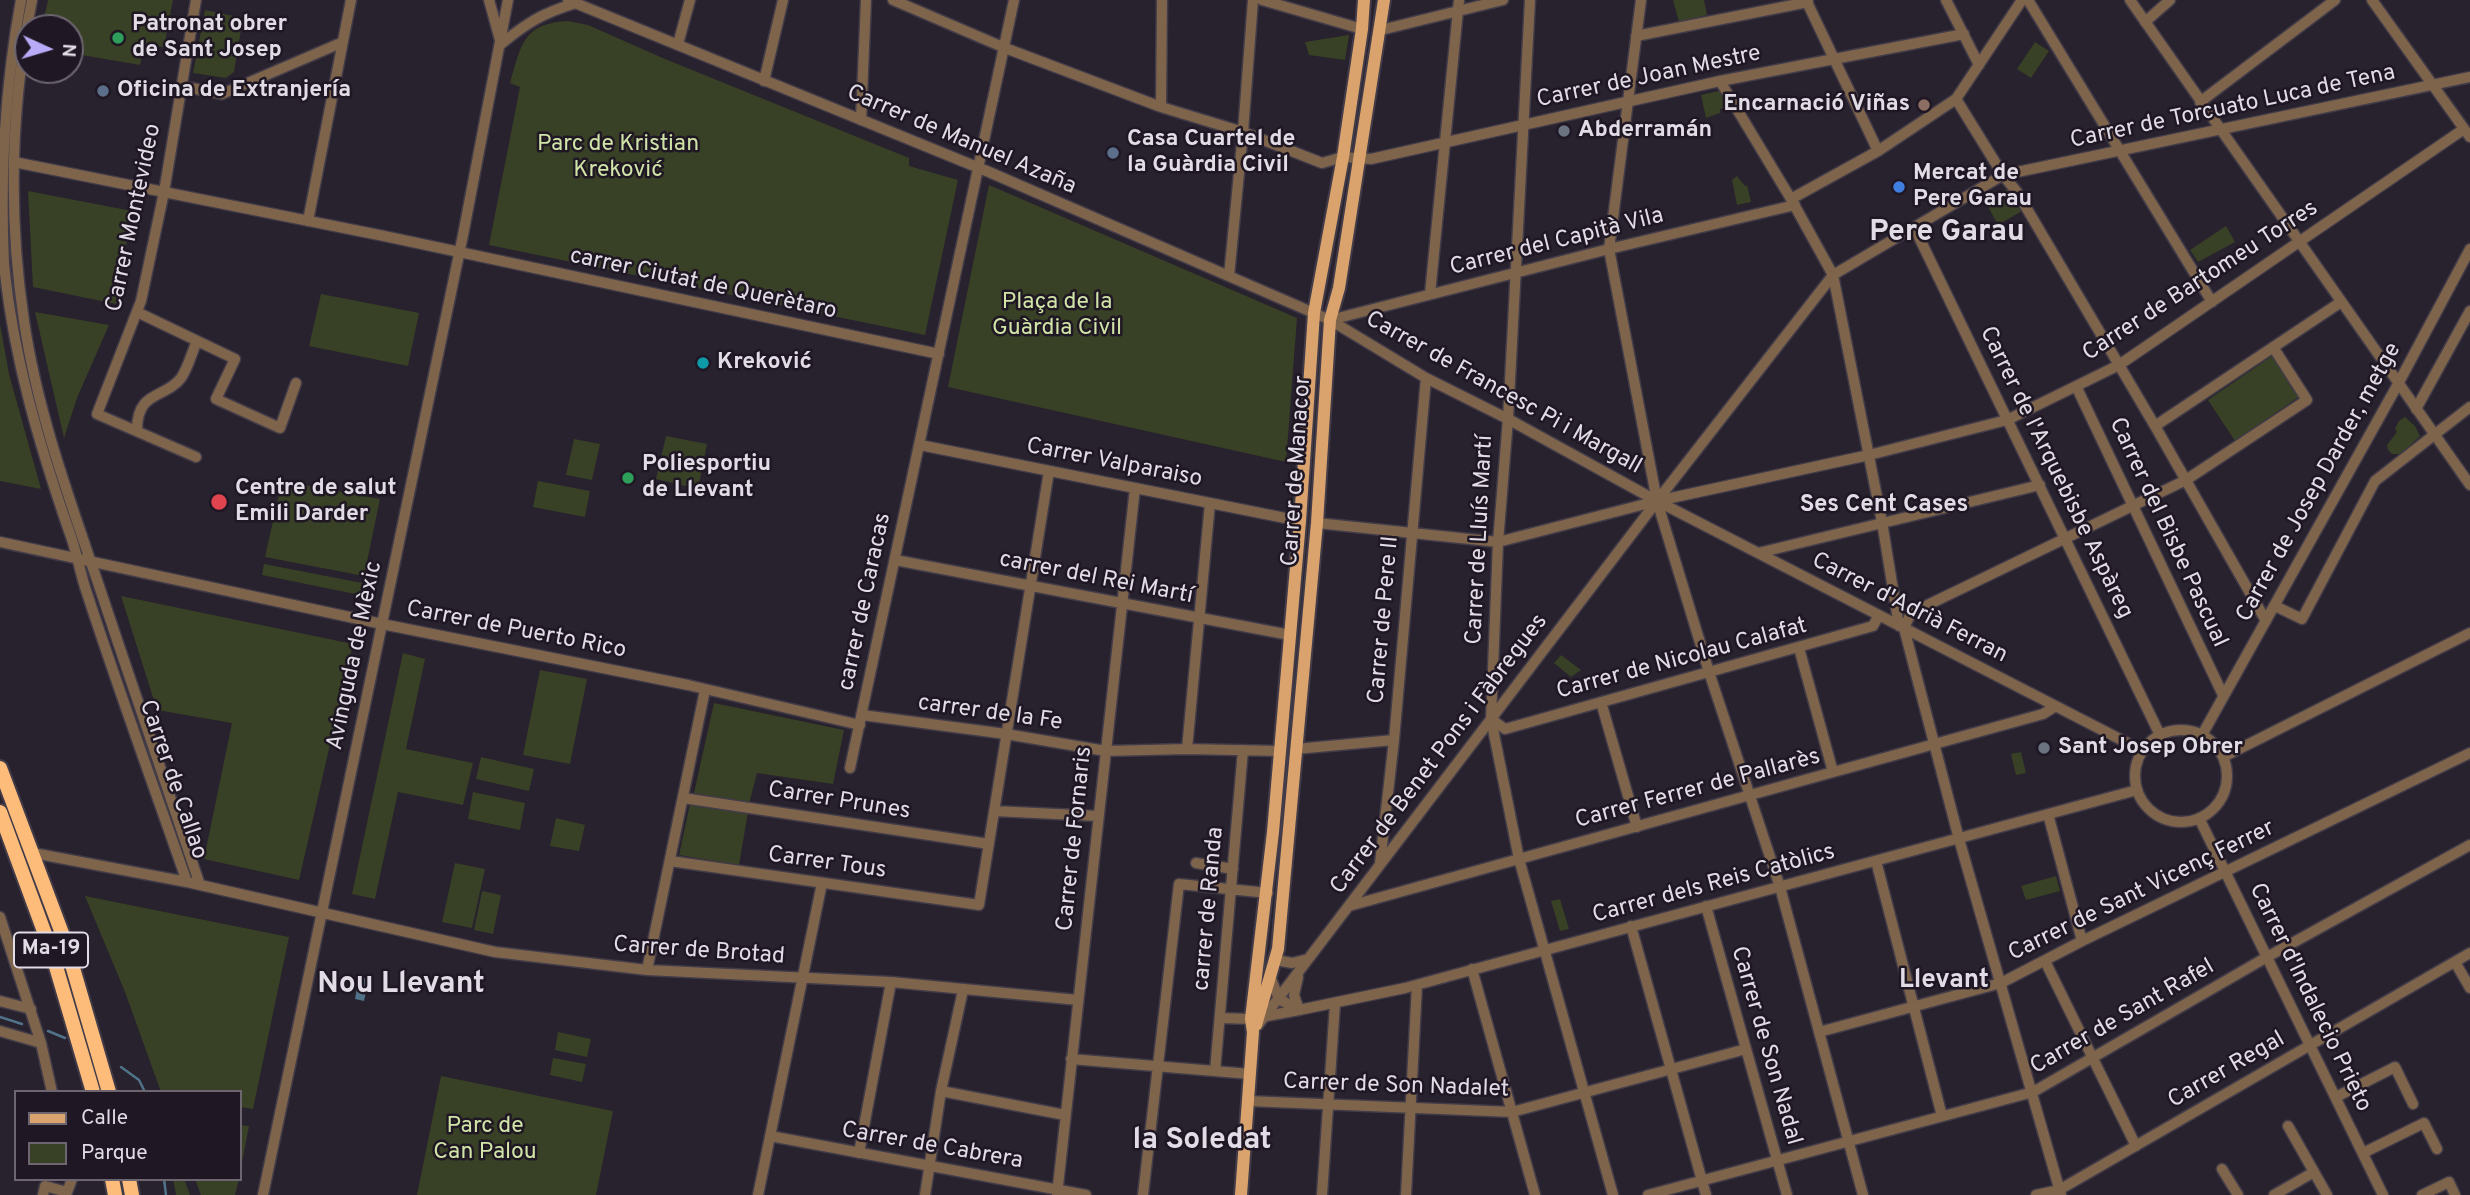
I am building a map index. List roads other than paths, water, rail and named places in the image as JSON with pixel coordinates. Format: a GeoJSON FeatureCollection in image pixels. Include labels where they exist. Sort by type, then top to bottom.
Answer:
{"type":"FeatureCollection","features":[{"type":"Feature","properties":{"kind":"highway","name":"Ma-19"},"geometry":{"type":"LineString","coordinates":[[0,768],[66,944],[108,1090]]}},
{"type":"Feature","properties":{"kind":"highway","name":"Ma-19"},"geometry":{"type":"LineString","coordinates":[[0,812],[52,953],[92,1090]]}},
{"type":"Feature","properties":{"kind":"main road","name":"Carrer de Manacor"},"geometry":{"type":"LineString","coordinates":[[1241,1195],[1300,522],[1314,313],[1343,158],[1364,0]]}},
{"type":"Feature","properties":{"kind":"main road","name":"Carrer de Manacor"},"geometry":{"type":"LineString","coordinates":[[1257,1021],[1274,952],[1296,749],[1317,523],[1330,320],[1339,288],[1384,0]]}},
{"type":"Feature","properties":{"kind":"main road"},"geometry":{"type":"LineString","coordinates":[[1300,522],[1305,543],[1302,569],[1311,590]]}},
{"type":"Feature","properties":{"kind":"main road"},"geometry":{"type":"LineString","coordinates":[[1262,935],[1274,952]]}},
{"type":"Feature","properties":{"kind":"street","name":"Carrer de Callao"},"geometry":{"type":"LineString","coordinates":[[21,0],[12,49],[1,166],[4,263],[23,382],[84,583],[187,882],[322,914]]}},
{"type":"Feature","properties":{"kind":"street"},"geometry":{"type":"LineString","coordinates":[[32,0],[21,56],[14,162],[23,320],[47,428],[200,886]]}},
{"type":"Feature","properties":{"kind":"street","name":"Carrer Montevideo"},"geometry":{"type":"LineString","coordinates":[[196,457],[97,414],[137,312],[164,192],[197,0]]}},
{"type":"Feature","properties":{"kind":"street"},"geometry":{"type":"LineString","coordinates":[[308,221],[351,0]]}},
{"type":"Feature","properties":{"kind":"street"},"geometry":{"type":"LineString","coordinates":[[489,0],[500,44]]}},
{"type":"Feature","properties":{"kind":"street","name":"Avinguda de Mèxic"},"geometry":{"type":"LineString","coordinates":[[262,1195],[459,253],[508,0]]}},
{"type":"Feature","properties":{"kind":"street"},"geometry":{"type":"LineString","coordinates":[[678,44],[690,0]]}},
{"type":"Feature","properties":{"kind":"street"},"geometry":{"type":"LineString","coordinates":[[764,81],[783,0]]}},
{"type":"Feature","properties":{"kind":"street"},"geometry":{"type":"LineString","coordinates":[[861,120],[866,0]]}},
{"type":"Feature","properties":{"kind":"street","name":"Carrer de Joan Mestre"},"geometry":{"type":"LineString","coordinates":[[893,0],[1005,48],[1161,107],[1243,132],[1322,163],[1343,158],[1371,159],[1720,81],[1964,34]]}},
{"type":"Feature","properties":{"kind":"street"},"geometry":{"type":"LineString","coordinates":[[920,445],[1014,0]]}},
{"type":"Feature","properties":{"kind":"street"},"geometry":{"type":"LineString","coordinates":[[1161,0],[1161,107]]}},
{"type":"Feature","properties":{"kind":"street"},"geometry":{"type":"LineString","coordinates":[[1228,276],[1253,0]]}},
{"type":"Feature","properties":{"kind":"street"},"geometry":{"type":"LineString","coordinates":[[1262,0],[1362,29]]}},
{"type":"Feature","properties":{"kind":"street"},"geometry":{"type":"LineString","coordinates":[[1381,30],[1458,5],[1503,0]]}},
{"type":"Feature","properties":{"kind":"street","name":"Carrer de Lluís Martí"},"geometry":{"type":"LineString","coordinates":[[1530,0],[1508,419],[1498,542],[1491,719],[1519,859],[1613,1195]]}},
{"type":"Feature","properties":{"kind":"street"},"geometry":{"type":"LineString","coordinates":[[1641,0],[1609,249],[1657,501],[1709,672],[1780,887],[1863,1195]]}},
{"type":"Feature","properties":{"kind":"street"},"geometry":{"type":"LineString","coordinates":[[1946,0],[1979,65]]}},
{"type":"Feature","properties":{"kind":"street"},"geometry":{"type":"LineString","coordinates":[[2022,0],[1956,99],[2003,175],[2017,192],[2266,621]]}},
{"type":"Feature","properties":{"kind":"street"},"geometry":{"type":"LineString","coordinates":[[2028,0],[2212,302]]}},
{"type":"Feature","properties":{"kind":"street"},"geometry":{"type":"LineString","coordinates":[[2130,0],[2470,485]]}},
{"type":"Feature","properties":{"kind":"street"},"geometry":{"type":"LineString","coordinates":[[2145,22],[2170,0]]}},
{"type":"Feature","properties":{"kind":"street"},"geometry":{"type":"LineString","coordinates":[[2200,102],[2335,0]]}},
{"type":"Feature","properties":{"kind":"street"},"geometry":{"type":"LineString","coordinates":[[2372,0],[2467,133]]}},
{"type":"Feature","properties":{"kind":"street"},"geometry":{"type":"LineString","coordinates":[[1636,36],[1807,1],[1878,151]]}},
{"type":"Feature","properties":{"kind":"street","name":"Carrer de Manuel Azaña"},"geometry":{"type":"LineString","coordinates":[[500,44],[527,23],[572,2],[980,168],[1330,320]]}},
{"type":"Feature","properties":{"kind":"street"},"geometry":{"type":"LineString","coordinates":[[1430,294],[1458,5]]}},
{"type":"Feature","properties":{"kind":"street"},"geometry":{"type":"LineString","coordinates":[[181,86],[222,94],[343,42]]}},
{"type":"Feature","properties":{"kind":"street","name":"Carrer de Torcuato Luca de Tena"},"geometry":{"type":"LineString","coordinates":[[1833,275],[2003,175],[2470,77]]}},
{"type":"Feature","properties":{"kind":"street"},"geometry":{"type":"LineString","coordinates":[[1720,81],[1793,202],[1833,275],[1902,627],[1959,839],[2060,1192]]}},
{"type":"Feature","properties":{"kind":"street","name":"Carrer del Capità Vila"},"geometry":{"type":"LineString","coordinates":[[1330,320],[1793,202],[1878,151],[1956,99]]}},
{"type":"Feature","properties":{"kind":"street","name":"Carrer de Bartomeu Torres"},"geometry":{"type":"LineString","coordinates":[[1498,542],[1657,501],[1869,454],[2007,419],[2119,365],[2299,242],[2467,133]]}},
{"type":"Feature","properties":{"kind":"street"},"geometry":{"type":"LineString","coordinates":[[14,162],[459,253]]}},
{"type":"Feature","properties":{"kind":"street","name":"Carrer de l'Arquebisbe Aspàreg"},"geometry":{"type":"LineString","coordinates":[[1915,229],[2160,735]]}},
{"type":"Feature","properties":{"kind":"street","name":"Carrer de Josep Darder, metge"},"geometry":{"type":"LineString","coordinates":[[2202,735],[2398,384],[2470,248]]}},
{"type":"Feature","properties":{"kind":"street","name":"carrer Ciutat de Querètaro"},"geometry":{"type":"LineString","coordinates":[[459,253],[940,354]]}},
{"type":"Feature","properties":{"kind":"street","name":"Carrer de Benet Pons i Fàbregues"},"geometry":{"type":"LineString","coordinates":[[1257,1021],[1279,999],[1657,501],[1833,275]]}},
{"type":"Feature","properties":{"kind":"street"},"geometry":{"type":"LineString","coordinates":[[2155,426],[2341,302]]}},
{"type":"Feature","properties":{"kind":"street"},"geometry":{"type":"LineString","coordinates":[[137,312],[234,359],[216,399],[280,428],[296,383]]}},
{"type":"Feature","properties":{"kind":"street"},"geometry":{"type":"LineString","coordinates":[[2416,409],[2470,312]]}},
{"type":"Feature","properties":{"kind":"street","name":"Carrer de Francesc Pi i Margall"},"geometry":{"type":"LineString","coordinates":[[1330,320],[1426,379],[1508,419],[1657,501]]}},
{"type":"Feature","properties":{"kind":"street"},"geometry":{"type":"LineString","coordinates":[[137,430],[145,401],[181,378],[197,341]]}},
{"type":"Feature","properties":{"kind":"street"},"geometry":{"type":"LineString","coordinates":[[1902,627],[1912,613],[2186,480],[2307,400],[2273,347]]}},
{"type":"Feature","properties":{"kind":"street","name":"Carrer de Pere II"},"geometry":{"type":"LineString","coordinates":[[1380,864],[1394,740],[1426,379]]}},
{"type":"Feature","properties":{"kind":"street","name":"Carrer del Bisbe Pascual"},"geometry":{"type":"LineString","coordinates":[[2076,386],[2223,695]]}},
{"type":"Feature","properties":{"kind":"street"},"geometry":{"type":"LineString","coordinates":[[2275,606],[2302,619],[2375,481],[2470,407]]}},
{"type":"Feature","properties":{"kind":"street","name":"Carrer Valparaiso"},"geometry":{"type":"LineString","coordinates":[[920,445],[1300,522]]}},
{"type":"Feature","properties":{"kind":"street","name":"carrer de Caracas"},"geometry":{"type":"LineString","coordinates":[[850,768],[920,445]]}},
{"type":"Feature","properties":{"kind":"street"},"geometry":{"type":"LineString","coordinates":[[989,844],[1049,471]]}},
{"type":"Feature","properties":{"kind":"street"},"geometry":{"type":"LineString","coordinates":[[1758,552],[2040,485]]}},
{"type":"Feature","properties":{"kind":"street","name":"Carrer de Fornaris"},"geometry":{"type":"LineString","coordinates":[[1058,1192],[1135,488]]}},
{"type":"Feature","properties":{"kind":"street","name":"Carrer d'Adrià Ferran"},"geometry":{"type":"LineString","coordinates":[[1657,501],[2143,751]]}},
{"type":"Feature","properties":{"kind":"street"},"geometry":{"type":"LineString","coordinates":[[1188,749],[1210,503]]}},
{"type":"Feature","properties":{"kind":"street"},"geometry":{"type":"LineString","coordinates":[[1317,523],[1498,542]]}},
{"type":"Feature","properties":{"kind":"street","name":"Carrer de Puerto Rico"},"geometry":{"type":"LineString","coordinates":[[0,541],[382,624],[861,720]]}},
{"type":"Feature","properties":{"kind":"street","name":"carrer del Rei Martí"},"geometry":{"type":"LineString","coordinates":[[895,560],[1290,635]]}},
{"type":"Feature","properties":{"kind":"street","name":"Carrer de Nicolau Calafat"},"geometry":{"type":"LineString","coordinates":[[1491,719],[1505,729],[1873,626],[1878,615]]}},
{"type":"Feature","properties":{"kind":"street"},"geometry":{"type":"LineString","coordinates":[[2223,757],[2470,633]]}},
{"type":"Feature","properties":{"kind":"street"},"geometry":{"type":"LineString","coordinates":[[1799,648],[1833,772]]}},
{"type":"Feature","properties":{"kind":"street"},"geometry":{"type":"LineString","coordinates":[[648,970],[705,690]]}},
{"type":"Feature","properties":{"kind":"street"},"geometry":{"type":"LineString","coordinates":[[1601,702],[1637,827]]}},
{"type":"Feature","properties":{"kind":"street","name":"Carrer Ferrer de Pallarès"},"geometry":{"type":"LineString","coordinates":[[1348,906],[2043,714],[2056,706]]}},
{"type":"Feature","properties":{"kind":"street","name":"carrer de la Fe"},"geometry":{"type":"LineString","coordinates":[[861,720],[1006,734],[1105,751],[1280,751]]}},
{"type":"Feature","properties":{"kind":"street"},"geometry":{"type":"LineString","coordinates":[[2174,730],[2188,730],[2202,735],[2214,744],[2223,757],[2227,778],[2221,799],[2212,810],[2199,818],[2185,822],[2162,817],[2144,803],[2137,790],[2137,763],[2143,751],[2160,735],[2174,730]]}},
{"type":"Feature","properties":{"kind":"street"},"geometry":{"type":"LineString","coordinates":[[1296,749],[1394,740]]}},
{"type":"Feature","properties":{"kind":"street","name":"carrer de Randa"},"geometry":{"type":"LineString","coordinates":[[1215,1071],[1243,750]]}},
{"type":"Feature","properties":{"kind":"street","name":"Carrer de Sant Vicenç Ferrer"},"geometry":{"type":"LineString","coordinates":[[1819,1032],[2001,983],[2470,753]]}},
{"type":"Feature","properties":{"kind":"street","name":"Carrer dels Reis Catòlics"},"geometry":{"type":"LineString","coordinates":[[1220,1018],[1257,1021],[1417,985],[2137,790]]}},
{"type":"Feature","properties":{"kind":"street","name":"Carrer Prunes"},"geometry":{"type":"LineString","coordinates":[[683,798],[989,844]]}},
{"type":"Feature","properties":{"kind":"street"},"geometry":{"type":"LineString","coordinates":[[994,811],[1098,816]]}},
{"type":"Feature","properties":{"kind":"street"},"geometry":{"type":"LineString","coordinates":[[2048,814],[2082,941]]}},
{"type":"Feature","properties":{"kind":"street","name":"Carrer d'Indalecio Prieto"},"geometry":{"type":"LineString","coordinates":[[2199,818],[2383,1195]]}},
{"type":"Feature","properties":{"kind":"street","name":"Carrer Tous"},"geometry":{"type":"LineString","coordinates":[[670,861],[979,905],[989,844]]}},
{"type":"Feature","properties":{"kind":"street","name":"Carrer de Sant Rafel"},"geometry":{"type":"LineString","coordinates":[[1648,1195],[2033,1092],[2267,957],[2470,845]]}},
{"type":"Feature","properties":{"kind":"street"},"geometry":{"type":"LineString","coordinates":[[33,853],[187,882]]}},
{"type":"Feature","properties":{"kind":"street"},"geometry":{"type":"LineString","coordinates":[[1876,861],[1942,1116]]}},
{"type":"Feature","properties":{"kind":"street"},"geometry":{"type":"LineString","coordinates":[[1196,863],[1233,869]]}},
{"type":"Feature","properties":{"kind":"street"},"geometry":{"type":"LineString","coordinates":[[758,1195],[822,883]]}},
{"type":"Feature","properties":{"kind":"street"},"geometry":{"type":"LineString","coordinates":[[1143,1195],[1179,884],[1268,892]]}},
{"type":"Feature","properties":{"kind":"street","name":"Carrer de Son Nadal"},"geometry":{"type":"LineString","coordinates":[[1706,906],[1787,1195]]}},
{"type":"Feature","properties":{"kind":"street","name":"Carrer de Brotad"},"geometry":{"type":"LineString","coordinates":[[322,914],[495,953],[648,970],[891,982],[1078,1000]]}},
{"type":"Feature","properties":{"kind":"street"},"geometry":{"type":"LineString","coordinates":[[0,917],[31,1009],[52,1090]]}},
{"type":"Feature","properties":{"kind":"street"},"geometry":{"type":"LineString","coordinates":[[1631,926],[1706,1195]]}},
{"type":"Feature","properties":{"kind":"street"},"geometry":{"type":"LineString","coordinates":[[1274,952],[1292,963],[1308,959]]}},
{"type":"Feature","properties":{"kind":"street","name":"Carrer Regal"},"geometry":{"type":"LineString","coordinates":[[2036,1195],[2060,1192],[2470,953]]}},
{"type":"Feature","properties":{"kind":"street"},"geometry":{"type":"LineString","coordinates":[[2045,961],[2136,1146]]}},
{"type":"Feature","properties":{"kind":"street"},"geometry":{"type":"LineString","coordinates":[[2455,961],[2470,988]]}},
{"type":"Feature","properties":{"kind":"street"},"geometry":{"type":"LineString","coordinates":[[1472,969],[1535,1195]]}},
{"type":"Feature","properties":{"kind":"street"},"geometry":{"type":"LineString","coordinates":[[1299,970],[1294,995],[1299,1010]]}},
{"type":"Feature","properties":{"kind":"street"},"geometry":{"type":"LineString","coordinates":[[1270,976],[1279,999],[1299,1010]]}},
{"type":"Feature","properties":{"kind":"street"},"geometry":{"type":"LineString","coordinates":[[859,1153],[891,982]]}},
{"type":"Feature","properties":{"kind":"street"},"geometry":{"type":"LineString","coordinates":[[1406,1195],[1417,985]]}},
{"type":"Feature","properties":{"kind":"street"},"geometry":{"type":"LineString","coordinates":[[925,1195],[941,1091],[963,990]]}},
{"type":"Feature","properties":{"kind":"street"},"geometry":{"type":"LineString","coordinates":[[0,1001],[31,1009]]}},
{"type":"Feature","properties":{"kind":"street"},"geometry":{"type":"LineString","coordinates":[[1322,1195],[1335,1004]]}},
{"type":"Feature","properties":{"kind":"street"},"geometry":{"type":"LineString","coordinates":[[0,1031],[41,1043]]}},
{"type":"Feature","properties":{"kind":"street","name":"Carrer de Son Nadalet"},"geometry":{"type":"LineString","coordinates":[[1248,1101],[1512,1112],[1746,1049]]}},
{"type":"Feature","properties":{"kind":"street"},"geometry":{"type":"LineString","coordinates":[[1071,1059],[1250,1074]]}},
{"type":"Feature","properties":{"kind":"street"},"geometry":{"type":"LineString","coordinates":[[2336,1097],[2395,1067],[2413,1104]]}},
{"type":"Feature","properties":{"kind":"street"},"geometry":{"type":"LineString","coordinates":[[941,1091],[1065,1115]]}},
{"type":"Feature","properties":{"kind":"street"},"geometry":{"type":"LineString","coordinates":[[2364,1153],[2424,1123],[2437,1149]]}},
{"type":"Feature","properties":{"kind":"street"},"geometry":{"type":"LineString","coordinates":[[2288,1126],[2327,1195]]}},
{"type":"Feature","properties":{"kind":"street","name":"Carrer de Cabrera"},"geometry":{"type":"LineString","coordinates":[[770,1136],[1058,1192],[1086,1195]]}},
{"type":"Feature","properties":{"kind":"street"},"geometry":{"type":"LineString","coordinates":[[2222,1169],[2238,1195]]}},
{"type":"Feature","properties":{"kind":"street"},"geometry":{"type":"LineString","coordinates":[[2274,1195],[2314,1172]]}},
{"type":"Feature","properties":{"kind":"street"},"geometry":{"type":"LineString","coordinates":[[2422,1195],[2449,1182],[2455,1195]]}},
{"type":"Feature","properties":{"kind":"street"},"geometry":{"type":"LineString","coordinates":[[43,1195],[45,1186],[67,1194]]}},
{"type":"Feature","properties":{"kind":"water"},"geometry":{"type":"Polygon","coordinates":[[[359,977],[369,979],[364,1001],[355,999],[359,977]]]}},
{"type":"Feature","properties":{"kind":"waterway"},"geometry":{"type":"LineString","coordinates":[[0,1017],[22,1024]]}},
{"type":"Feature","properties":{"kind":"waterway"},"geometry":{"type":"LineString","coordinates":[[48,1031],[65,1038]]}},
{"type":"Feature","properties":{"kind":"waterway"},"geometry":{"type":"LineString","coordinates":[[121,1067],[139,1080],[144,1090]]}},
{"type":"Feature","properties":{"kind":"waterway"},"geometry":{"type":"LineString","coordinates":[[164,1181],[166,1195]]}},
{"type":"Feature","properties":{"kind":"place","name":"Patronat obrer de Sant Josep"},"geometry":{"type":"Point","coordinates":[118,38]}},
{"type":"Feature","properties":{"kind":"place","name":"Oficina de Extranjería"},"geometry":{"type":"Point","coordinates":[103,91]}},
{"type":"Feature","properties":{"kind":"place","name":"Encarnació Viñas"},"geometry":{"type":"Point","coordinates":[1924,105]}},
{"type":"Feature","properties":{"kind":"place","name":"Abderramán"},"geometry":{"type":"Point","coordinates":[1564,131]}},
{"type":"Feature","properties":{"kind":"place","name":"Casa Cuartel de la Guàrdia Civil"},"geometry":{"type":"Point","coordinates":[1113,153]}},
{"type":"Feature","properties":{"kind":"place","name":"Mercat de Pere Garau"},"geometry":{"type":"Point","coordinates":[1899,187]}},
{"type":"Feature","properties":{"kind":"place","name":"Kreković"},"geometry":{"type":"Point","coordinates":[703,363]}},
{"type":"Feature","properties":{"kind":"place","name":"Poliesportiu de Llevant"},"geometry":{"type":"Point","coordinates":[628,478]}},
{"type":"Feature","properties":{"kind":"place","name":"Centre de salut Emili Darder"},"geometry":{"type":"Point","coordinates":[219,502]}},
{"type":"Feature","properties":{"kind":"place","name":"Sant Josep Obrer"},"geometry":{"type":"Point","coordinates":[2044,748]}},
{"type":"Feature","properties":{"kind":"district","name":"Pere Garau"},"geometry":{"type":"Point","coordinates":[1947,234]}},
{"type":"Feature","properties":{"kind":"district","name":"Ses Cent Cases"},"geometry":{"type":"Point","coordinates":[1884,506]}},
{"type":"Feature","properties":{"kind":"district","name":"Llevant"},"geometry":{"type":"Point","coordinates":[1944,982]}},
{"type":"Feature","properties":{"kind":"district","name":"Nou Llevant"},"geometry":{"type":"Point","coordinates":[401,986]}},
{"type":"Feature","properties":{"kind":"district","name":"la Soledat"},"geometry":{"type":"Point","coordinates":[1202,1142]}},
{"type":"Feature","properties":{"kind":"park label","name":"Parc de Kristian Kreković"},"geometry":{"type":"Point","coordinates":[618,158]}},
{"type":"Feature","properties":{"kind":"park label","name":"Plaça de la Guàrdia Civil"},"geometry":{"type":"Point","coordinates":[1057,316]}},
{"type":"Feature","properties":{"kind":"park label","name":"Parc de Can Palou"},"geometry":{"type":"Point","coordinates":[485,1140]}}]}
